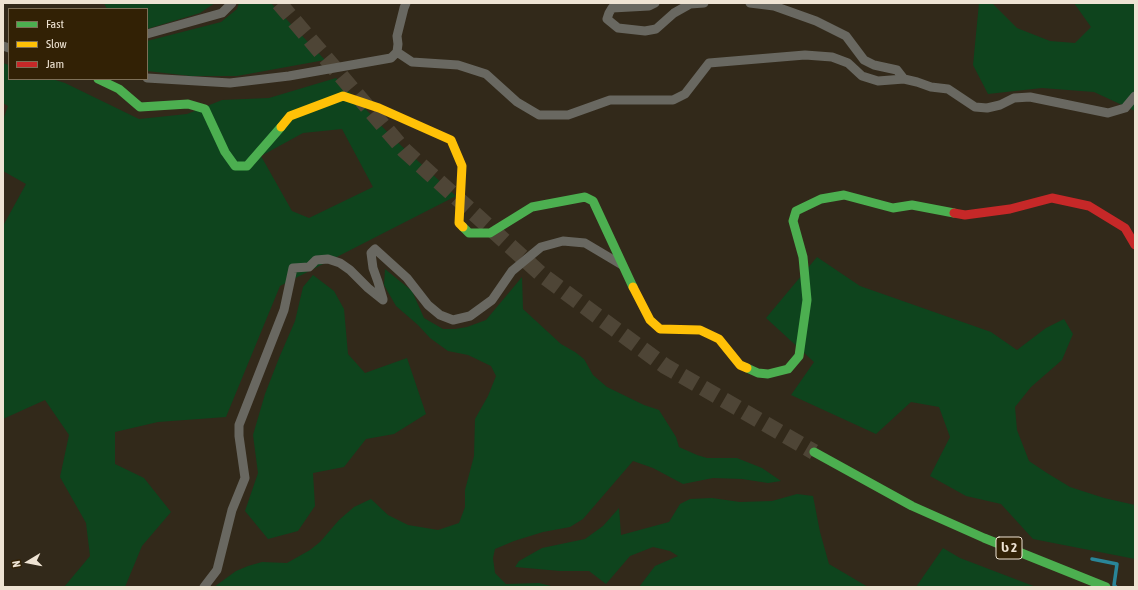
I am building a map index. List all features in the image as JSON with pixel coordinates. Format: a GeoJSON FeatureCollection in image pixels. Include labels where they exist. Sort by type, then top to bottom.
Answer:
{"type":"FeatureCollection","features":[{"type":"Feature","properties":{"kind":"main road"},"geometry":{"type":"LineString","coordinates":[[100,80],[119,89],[140,107],[188,104],[205,109],[225,152],[235,166],[247,166],[290,116],[343,96],[379,108],[451,140],[462,166],[459,223],[469,233],[490,233],[532,207],[585,197],[593,201],[622,265],[650,320],[660,329],[700,330],[719,339],[740,365],[758,374],[768,374],[788,370],[799,356],[807,300],[803,257],[794,221],[796,211],[821,199],[844,195],[893,208],[912,205],[965,215],[1010,209],[1052,198],[1089,206],[1125,228],[1135,245]]}},
{"type":"Feature","properties":{"kind":"main road","name":"ს 2"},"geometry":{"type":"LineString","coordinates":[[814,452],[912,506],[984,538],[1106,587]]}},
{"type":"Feature","properties":{"kind":"street"},"geometry":{"type":"LineString","coordinates":[[148,34],[222,13],[232,3]]}},
{"type":"Feature","properties":{"kind":"street"},"geometry":{"type":"LineString","coordinates":[[148,78],[230,83],[289,76],[391,58],[397,52],[398,36],[406,3]]}},
{"type":"Feature","properties":{"kind":"street"},"geometry":{"type":"LineString","coordinates":[[655,3],[649,6],[612,8],[607,19],[618,28],[645,31],[656,29],[674,13],[690,4],[704,3]]}},
{"type":"Feature","properties":{"kind":"street"},"geometry":{"type":"LineString","coordinates":[[750,3],[774,6],[816,21],[846,36],[864,60],[874,65],[897,70],[904,79]]}},
{"type":"Feature","properties":{"kind":"street"},"geometry":{"type":"LineString","coordinates":[[397,52],[412,62],[458,65],[486,74],[517,102],[539,115],[568,115],[610,100],[673,100],[685,94],[709,63],[805,55],[832,57],[848,63],[862,76],[878,81],[904,79],[931,87],[948,89],[975,107],[987,108],[1000,105],[1014,98],[1030,96],[1108,113],[1125,108],[1135,96]]}},
{"type":"Feature","properties":{"kind":"street"},"geometry":{"type":"LineString","coordinates":[[204,587],[217,570],[232,510],[245,478],[239,436],[239,425],[284,310],[293,268],[309,267],[316,260],[328,260],[340,264],[350,270],[368,288],[383,300],[372,268],[371,253],[375,249],[407,278],[428,305],[440,316],[453,320],[470,316],[492,300],[512,271],[541,246],[563,241],[585,243],[622,265]]}},
{"type":"Feature","properties":{"kind":"green space"},"geometry":{"type":"Polygon","coordinates":[[[104,3],[215,3],[200,13],[148,29],[148,8],[106,8],[104,3]]]}},
{"type":"Feature","properties":{"kind":"green space"},"geometry":{"type":"Polygon","coordinates":[[[239,3],[271,3],[325,60],[237,76],[191,76],[148,71],[148,41],[221,22],[237,9],[239,3]]]}},
{"type":"Feature","properties":{"kind":"green space"},"geometry":{"type":"Polygon","coordinates":[[[979,3],[992,3],[1017,28],[1050,41],[1075,43],[1091,27],[1074,3],[1135,3],[1135,111],[1094,92],[1042,88],[988,94],[973,65],[979,3]]]}},
{"type":"Feature","properties":{"kind":"green space"},"geometry":{"type":"Polygon","coordinates":[[[3,63],[8,65],[8,80],[55,80],[65,83],[139,119],[187,114],[222,100],[269,98],[336,78],[394,139],[456,196],[280,286],[226,417],[158,422],[115,432],[115,464],[144,478],[171,512],[142,546],[125,587],[64,587],[90,556],[86,523],[60,477],[69,435],[45,400],[3,419],[3,226],[26,184],[3,171],[3,120],[8,106],[3,103],[3,63]],[[342,129],[303,133],[261,156],[292,211],[309,218],[373,187],[342,129]]]}},
{"type":"Feature","properties":{"kind":"green space"},"geometry":{"type":"Polygon","coordinates":[[[817,257],[860,286],[991,332],[1017,350],[1046,328],[1064,319],[1073,334],[1062,360],[1031,387],[1015,407],[1017,430],[1029,461],[1047,473],[1070,487],[1104,498],[1135,505],[1135,559],[1033,539],[1001,504],[966,496],[930,476],[950,437],[939,407],[911,402],[876,434],[791,395],[814,362],[766,318],[817,257]]]}},
{"type":"Feature","properties":{"kind":"green space"},"geometry":{"type":"Polygon","coordinates":[[[385,269],[412,291],[424,318],[443,329],[467,327],[486,320],[522,277],[523,309],[561,344],[584,359],[593,375],[607,387],[644,405],[659,410],[676,437],[679,447],[707,458],[737,458],[762,468],[781,481],[768,483],[742,479],[713,478],[683,484],[653,468],[633,461],[583,519],[570,527],[543,532],[495,549],[493,558],[495,573],[506,584],[539,583],[555,587],[214,587],[236,571],[248,566],[262,562],[287,563],[310,550],[320,542],[339,520],[354,507],[371,499],[388,515],[408,525],[438,530],[459,523],[465,507],[465,490],[474,456],[475,419],[488,396],[496,376],[491,366],[468,355],[448,351],[430,338],[418,325],[396,306],[384,285],[385,269]]]}},
{"type":"Feature","properties":{"kind":"green space"},"geometry":{"type":"Polygon","coordinates":[[[313,275],[334,291],[344,309],[348,354],[365,373],[407,358],[426,414],[394,434],[366,439],[344,467],[313,473],[315,506],[298,531],[268,539],[245,511],[258,473],[253,435],[265,394],[295,321],[303,287],[313,275]]]}},
{"type":"Feature","properties":{"kind":"green space"},"geometry":{"type":"Polygon","coordinates":[[[797,494],[813,496],[820,532],[829,564],[868,587],[639,587],[655,566],[678,556],[670,551],[653,547],[630,556],[606,584],[589,571],[560,571],[515,567],[519,561],[542,548],[585,539],[603,526],[619,508],[621,535],[669,522],[680,504],[690,499],[712,498],[740,502],[772,501],[797,494]]]}},
{"type":"Feature","properties":{"kind":"green space"},"geometry":{"type":"Polygon","coordinates":[[[943,548],[960,558],[1036,587],[916,587],[943,548]]]}},
{"type":"Feature","properties":{"kind":"waterway"},"geometry":{"type":"LineString","coordinates":[[1092,559],[1117,564],[1114,585],[1116,587]]}},
{"type":"Feature","properties":{"kind":"tunnel"},"geometry":{"type":"LineString","coordinates":[[279,3],[404,150],[542,275],[665,366],[814,452]]}},
{"type":"Feature","properties":{"kind":"traffic: fast"},"geometry":{"type":"LineString","coordinates":[[100,80],[119,89],[140,107],[188,104],[205,109],[225,152],[235,166],[247,166],[281,127]]}},
{"type":"Feature","properties":{"kind":"traffic: fast"},"geometry":{"type":"LineString","coordinates":[[747,368],[758,373],[768,374],[788,369],[799,356],[807,300],[803,257],[793,221],[796,211],[821,199],[844,195],[893,208],[912,205],[954,213]]}},
{"type":"Feature","properties":{"kind":"traffic: fast"},"geometry":{"type":"LineString","coordinates":[[463,227],[469,233],[490,233],[532,207],[585,197],[593,201],[633,287]]}},
{"type":"Feature","properties":{"kind":"traffic: fast"},"geometry":{"type":"LineString","coordinates":[[814,452],[912,506],[984,538],[1106,587]]}},
{"type":"Feature","properties":{"kind":"traffic: slow"},"geometry":{"type":"LineString","coordinates":[[281,127],[290,116],[343,96],[379,108],[451,140],[462,166],[459,223],[463,227]]}},
{"type":"Feature","properties":{"kind":"traffic: slow"},"geometry":{"type":"LineString","coordinates":[[633,287],[650,320],[660,329],[700,330],[719,339],[740,365],[747,368]]}},
{"type":"Feature","properties":{"kind":"traffic: jam"},"geometry":{"type":"LineString","coordinates":[[954,213],[965,215],[1010,209],[1052,198],[1089,206],[1125,228],[1135,245]]}}]}
